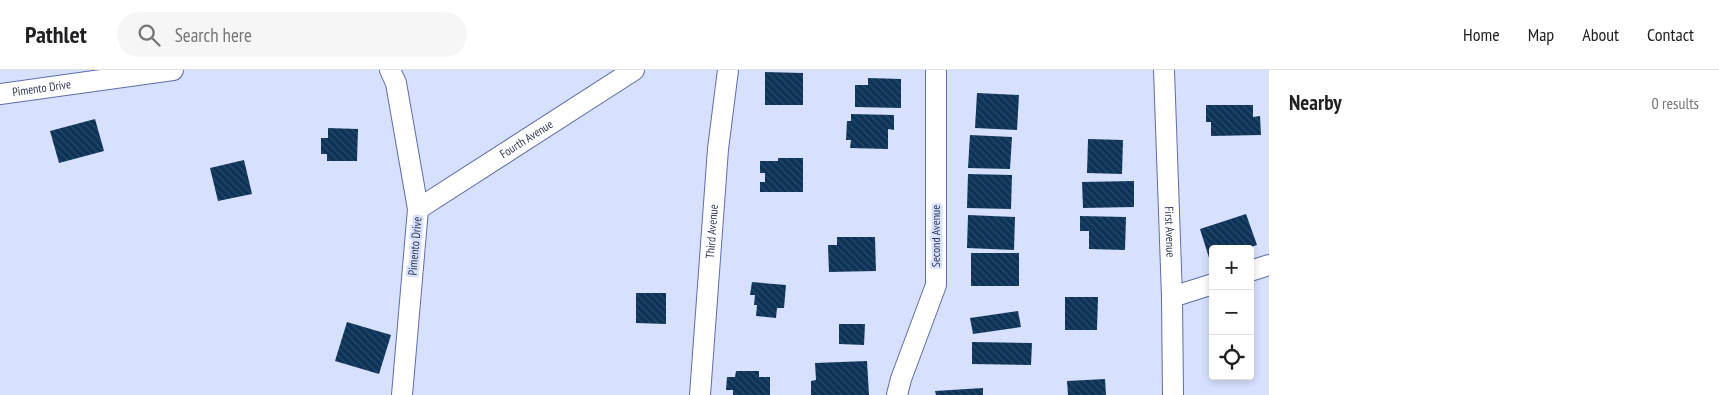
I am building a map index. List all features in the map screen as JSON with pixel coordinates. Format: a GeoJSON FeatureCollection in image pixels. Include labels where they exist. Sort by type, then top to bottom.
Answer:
{"type":"FeatureCollection","features":[{"type":"Feature","properties":{"kind":"street","name":"Pimento Drive"},"geometry":{"type":"LineString","coordinates":[[0,94],[173,70]]}},
{"type":"Feature","properties":{"kind":"street","name":"Pimento Drive"},"geometry":{"type":"LineString","coordinates":[[390,70],[396,83],[418,209],[402,395]]}},
{"type":"Feature","properties":{"kind":"street","name":"Fourth Avenue"},"geometry":{"type":"LineString","coordinates":[[418,209],[634,70]]}},
{"type":"Feature","properties":{"kind":"street","name":"Third Avenue"},"geometry":{"type":"LineString","coordinates":[[700,395],[718,149],[728,70]]}},
{"type":"Feature","properties":{"kind":"street","name":"Second Avenue"},"geometry":{"type":"LineString","coordinates":[[898,395],[901,379],[936,285],[936,70]]}},
{"type":"Feature","properties":{"kind":"street","name":"First Avenue"},"geometry":{"type":"LineString","coordinates":[[1164,70],[1172,297],[1173,395]]}},
{"type":"Feature","properties":{"kind":"street"},"geometry":{"type":"LineString","coordinates":[[1254,271],[1269,265]]}},
{"type":"Feature","properties":{"kind":"street"},"geometry":{"type":"LineString","coordinates":[[1172,297],[1209,285]]}},
{"type":"Feature","properties":{"kind":"building"},"geometry":{"type":"Polygon","coordinates":[[[765,72],[803,73],[803,105],[765,105],[765,72]]]}},
{"type":"Feature","properties":{"kind":"building"},"geometry":{"type":"Polygon","coordinates":[[[868,78],[901,79],[901,108],[855,107],[855,85],[868,85],[868,78]]]}},
{"type":"Feature","properties":{"kind":"building"},"geometry":{"type":"Polygon","coordinates":[[[977,93],[1019,95],[1017,130],[975,128],[977,93]]]}},
{"type":"Feature","properties":{"kind":"building"},"geometry":{"type":"Polygon","coordinates":[[[1206,105],[1253,105],[1253,117],[1260,116],[1261,135],[1211,136],[1211,122],[1206,122],[1206,105]]]}},
{"type":"Feature","properties":{"kind":"building"},"geometry":{"type":"Polygon","coordinates":[[[851,114],[894,115],[894,130],[888,129],[888,149],[850,148],[851,140],[846,140],[847,121],[851,121],[851,114]]]}},
{"type":"Feature","properties":{"kind":"building"},"geometry":{"type":"Polygon","coordinates":[[[95,119],[104,151],[59,163],[50,131],[95,119]]]}},
{"type":"Feature","properties":{"kind":"building"},"geometry":{"type":"Polygon","coordinates":[[[328,128],[358,129],[357,161],[327,161],[327,154],[321,154],[321,138],[328,138],[328,128]]]}},
{"type":"Feature","properties":{"kind":"building"},"geometry":{"type":"Polygon","coordinates":[[[970,135],[1012,137],[1010,169],[968,168],[970,135]]]}},
{"type":"Feature","properties":{"kind":"building"},"geometry":{"type":"Polygon","coordinates":[[[1088,139],[1123,140],[1122,174],[1087,173],[1088,139]]]}},
{"type":"Feature","properties":{"kind":"building"},"geometry":{"type":"Polygon","coordinates":[[[778,158],[803,158],[803,192],[760,192],[760,182],[765,182],[765,173],[760,173],[760,161],[778,161],[778,158]]]}},
{"type":"Feature","properties":{"kind":"building"},"geometry":{"type":"Polygon","coordinates":[[[244,160],[252,194],[218,201],[210,168],[244,160]]]}},
{"type":"Feature","properties":{"kind":"building"},"geometry":{"type":"Polygon","coordinates":[[[968,174],[1012,175],[1011,209],[967,208],[968,174]]]}},
{"type":"Feature","properties":{"kind":"building"},"geometry":{"type":"Polygon","coordinates":[[[1134,181],[1134,207],[1083,208],[1082,182],[1134,181]]]}},
{"type":"Feature","properties":{"kind":"building"},"geometry":{"type":"Polygon","coordinates":[[[1246,214],[1257,245],[1209,245],[1209,258],[1200,229],[1246,214]]]}},
{"type":"Feature","properties":{"kind":"building"},"geometry":{"type":"Polygon","coordinates":[[[968,215],[1015,217],[1014,250],[967,248],[968,215]]]}},
{"type":"Feature","properties":{"kind":"building"},"geometry":{"type":"Polygon","coordinates":[[[1080,216],[1126,217],[1125,250],[1089,249],[1089,231],[1080,231],[1080,216]]]}},
{"type":"Feature","properties":{"kind":"building"},"geometry":{"type":"Polygon","coordinates":[[[837,237],[875,237],[876,271],[829,272],[828,245],[837,245],[837,237]]]}},
{"type":"Feature","properties":{"kind":"building"},"geometry":{"type":"Polygon","coordinates":[[[971,253],[1019,253],[1019,286],[971,286],[971,253]]]}},
{"type":"Feature","properties":{"kind":"building"},"geometry":{"type":"Polygon","coordinates":[[[752,282],[786,285],[784,308],[777,308],[776,318],[756,316],[757,305],[754,305],[755,295],[750,295],[752,282]]]}},
{"type":"Feature","properties":{"kind":"building"},"geometry":{"type":"Polygon","coordinates":[[[636,293],[666,293],[666,324],[636,323],[636,293]]]}},
{"type":"Feature","properties":{"kind":"building"},"geometry":{"type":"Polygon","coordinates":[[[1065,297],[1098,297],[1097,330],[1065,330],[1065,297]]]}},
{"type":"Feature","properties":{"kind":"building"},"geometry":{"type":"Polygon","coordinates":[[[1018,311],[1021,327],[973,334],[970,318],[1018,311]]]}},
{"type":"Feature","properties":{"kind":"building"},"geometry":{"type":"Polygon","coordinates":[[[347,322],[391,335],[379,374],[335,361],[347,322]]]}},
{"type":"Feature","properties":{"kind":"building"},"geometry":{"type":"Polygon","coordinates":[[[839,324],[865,324],[864,345],[839,344],[839,324]]]}},
{"type":"Feature","properties":{"kind":"building"},"geometry":{"type":"Polygon","coordinates":[[[972,342],[1032,343],[1031,365],[972,364],[972,342]]]}},
{"type":"Feature","properties":{"kind":"building"},"geometry":{"type":"Polygon","coordinates":[[[867,361],[869,395],[811,395],[811,381],[816,380],[815,363],[867,361]]]}},
{"type":"Feature","properties":{"kind":"building"},"geometry":{"type":"Polygon","coordinates":[[[736,371],[759,371],[759,377],[770,377],[770,395],[733,395],[733,390],[726,390],[727,377],[735,377],[736,371]]]}},
{"type":"Feature","properties":{"kind":"building"},"geometry":{"type":"Polygon","coordinates":[[[1105,379],[1106,395],[1068,395],[1067,381],[1105,379]]]}},
{"type":"Feature","properties":{"kind":"building"},"geometry":{"type":"Polygon","coordinates":[[[983,388],[983,395],[936,395],[935,391],[983,388]]]}}]}
